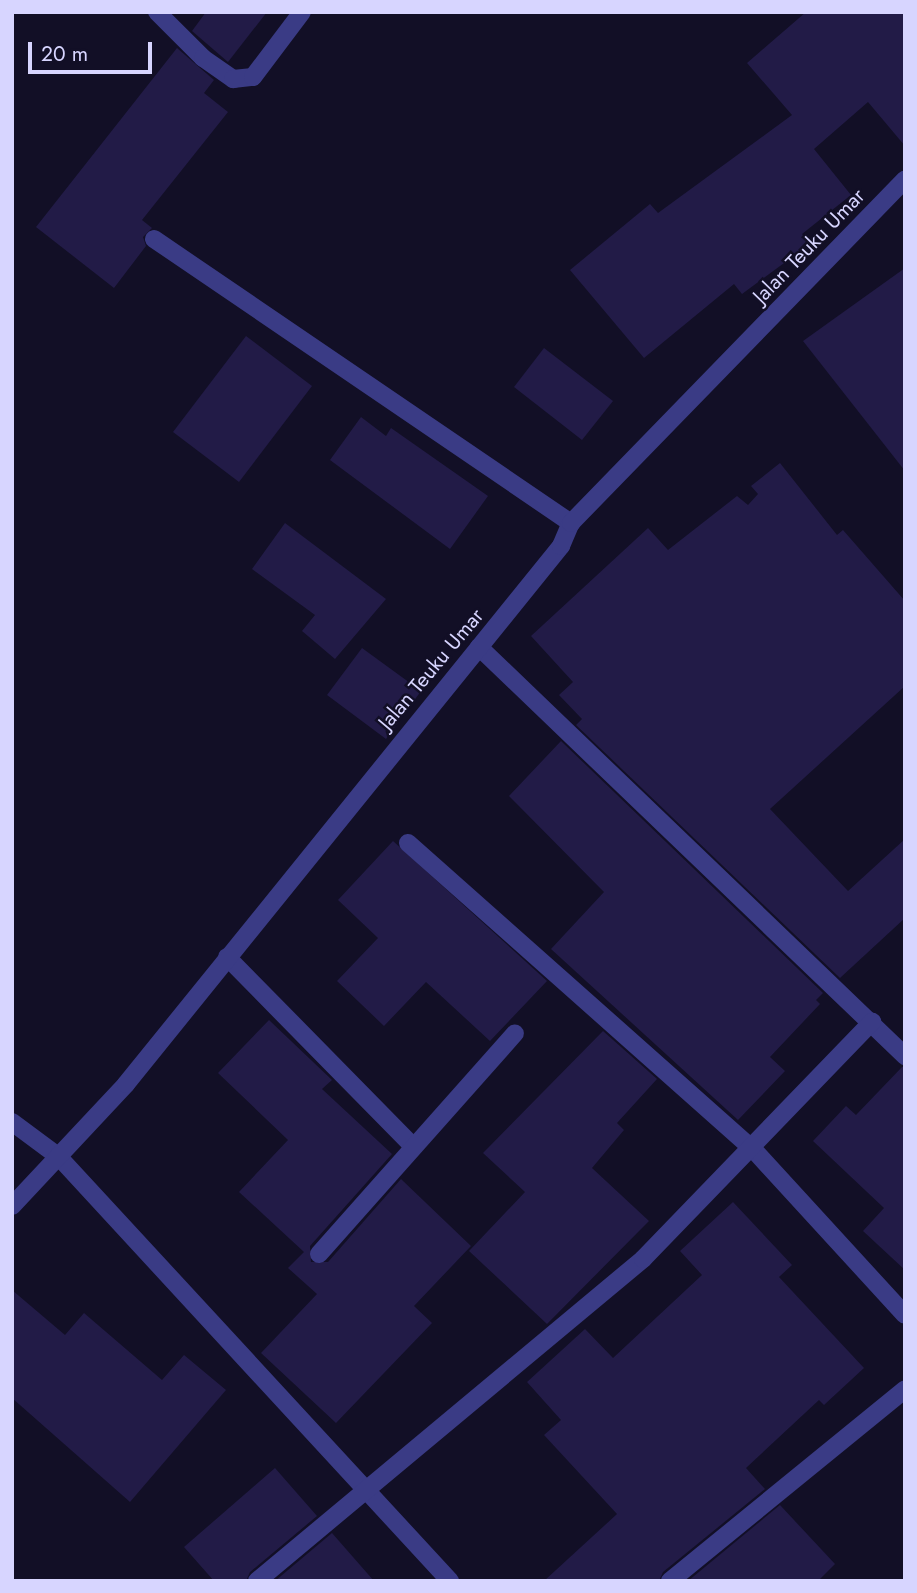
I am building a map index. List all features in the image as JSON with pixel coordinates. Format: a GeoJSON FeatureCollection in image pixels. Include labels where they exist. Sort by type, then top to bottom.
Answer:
{"type":"FeatureCollection","features":[{"type":"Feature","properties":{"kind":"street"},"geometry":{"type":"LineString","coordinates":[[157,12],[202,58],[233,79],[253,77],[302,12]]}},
{"type":"Feature","properties":{"kind":"street","name":"Jalan Teuku Umar"},"geometry":{"type":"LineString","coordinates":[[12,1206],[126,1084],[561,546],[571,523],[905,180]]}},
{"type":"Feature","properties":{"kind":"street"},"geometry":{"type":"LineString","coordinates":[[154,239],[571,523]]}},
{"type":"Feature","properties":{"kind":"street"},"geometry":{"type":"LineString","coordinates":[[479,648],[905,1056]]}},
{"type":"Feature","properties":{"kind":"street"},"geometry":{"type":"LineString","coordinates":[[408,842],[752,1148],[905,1315]]}},
{"type":"Feature","properties":{"kind":"street"},"geometry":{"type":"LineString","coordinates":[[227,957],[413,1146]]}},
{"type":"Feature","properties":{"kind":"street"},"geometry":{"type":"LineString","coordinates":[[257,1581],[633,1268],[872,1022]]}},
{"type":"Feature","properties":{"kind":"street"},"geometry":{"type":"LineString","coordinates":[[320,1254],[515,1033]]}},
{"type":"Feature","properties":{"kind":"street"},"geometry":{"type":"LineString","coordinates":[[12,1122],[58,1156],[450,1581]]}},
{"type":"Feature","properties":{"kind":"street"},"geometry":{"type":"LineString","coordinates":[[670,1581],[905,1389]]}},
{"type":"Feature","properties":{"kind":"building"},"geometry":{"type":"Polygon","coordinates":[[[206,12],[267,12],[228,62],[192,31],[206,12]]]}},
{"type":"Feature","properties":{"kind":"building"},"geometry":{"type":"Polygon","coordinates":[[[806,12],[905,12],[905,146],[868,102],[814,149],[851,195],[802,234],[810,244],[742,294],[734,284],[644,358],[570,270],[650,204],[658,213],[792,115],[747,63],[806,12]]]}},
{"type":"Feature","properties":{"kind":"building"},"geometry":{"type":"Polygon","coordinates":[[[177,48],[214,80],[204,93],[228,112],[142,220],[152,228],[143,237],[146,246],[114,288],[36,227],[177,48]]]}},
{"type":"Feature","properties":{"kind":"building"},"geometry":{"type":"Polygon","coordinates":[[[905,268],[905,471],[803,341],[905,268]]]}},
{"type":"Feature","properties":{"kind":"building"},"geometry":{"type":"Polygon","coordinates":[[[246,336],[312,386],[239,482],[173,432],[246,336]]]}},
{"type":"Feature","properties":{"kind":"building"},"geometry":{"type":"Polygon","coordinates":[[[544,348],[613,401],[582,440],[514,387],[544,348]]]}},
{"type":"Feature","properties":{"kind":"building"},"geometry":{"type":"Polygon","coordinates":[[[361,417],[386,436],[391,428],[488,496],[450,549],[330,460],[361,417]]]}},
{"type":"Feature","properties":{"kind":"building"},"geometry":{"type":"Polygon","coordinates":[[[780,463],[837,535],[843,530],[905,601],[905,686],[770,809],[848,891],[905,839],[905,918],[840,978],[576,725],[582,719],[559,695],[573,682],[531,636],[648,528],[668,550],[737,496],[748,505],[758,494],[751,486],[780,463]]]}},
{"type":"Feature","properties":{"kind":"building"},"geometry":{"type":"Polygon","coordinates":[[[285,523],[386,599],[335,659],[302,631],[315,615],[252,569],[285,523]]]}},
{"type":"Feature","properties":{"kind":"building"},"geometry":{"type":"Polygon","coordinates":[[[362,648],[421,691],[386,739],[327,695],[362,648]]]}},
{"type":"Feature","properties":{"kind":"building"},"geometry":{"type":"Polygon","coordinates":[[[561,741],[823,993],[816,1000],[820,1004],[770,1057],[785,1071],[738,1120],[551,949],[604,892],[509,796],[561,741]]]}},
{"type":"Feature","properties":{"kind":"building"},"geometry":{"type":"Polygon","coordinates":[[[393,841],[547,981],[490,1041],[426,982],[384,1026],[337,981],[378,938],[338,900],[393,841]]]}},
{"type":"Feature","properties":{"kind":"building"},"geometry":{"type":"Polygon","coordinates":[[[269,1020],[332,1080],[322,1089],[392,1154],[310,1246],[311,1262],[328,1262],[401,1179],[471,1246],[414,1306],[432,1323],[336,1423],[261,1353],[317,1294],[288,1268],[304,1252],[239,1192],[288,1140],[218,1073],[269,1020]]]}},
{"type":"Feature","properties":{"kind":"building"},"geometry":{"type":"Polygon","coordinates":[[[603,1031],[657,1079],[617,1123],[624,1130],[592,1168],[649,1221],[547,1324],[469,1251],[525,1192],[483,1153],[603,1031]]]}},
{"type":"Feature","properties":{"kind":"building"},"geometry":{"type":"Polygon","coordinates":[[[905,1067],[905,1270],[863,1231],[884,1208],[813,1141],[846,1106],[856,1115],[905,1067]]]}},
{"type":"Feature","properties":{"kind":"building"},"geometry":{"type":"Polygon","coordinates":[[[733,1202],[792,1265],[779,1277],[864,1368],[824,1405],[819,1400],[746,1468],[765,1489],[663,1572],[659,1581],[544,1581],[617,1514],[544,1435],[561,1420],[527,1382],[585,1329],[613,1358],[702,1275],[680,1251],[733,1202]]]}},
{"type":"Feature","properties":{"kind":"building"},"geometry":{"type":"Polygon","coordinates":[[[12,1290],[65,1335],[84,1313],[162,1380],[184,1355],[226,1390],[130,1502],[12,1398],[12,1290]]]}},
{"type":"Feature","properties":{"kind":"building"},"geometry":{"type":"Polygon","coordinates":[[[275,1468],[317,1516],[250,1572],[246,1581],[214,1581],[184,1547],[275,1468]]]}},
{"type":"Feature","properties":{"kind":"building"},"geometry":{"type":"Polygon","coordinates":[[[780,1505],[835,1564],[818,1581],[688,1581],[780,1505]]]}},
{"type":"Feature","properties":{"kind":"building"},"geometry":{"type":"Polygon","coordinates":[[[332,1533],[374,1581],[275,1581],[332,1533]]]}}]}
